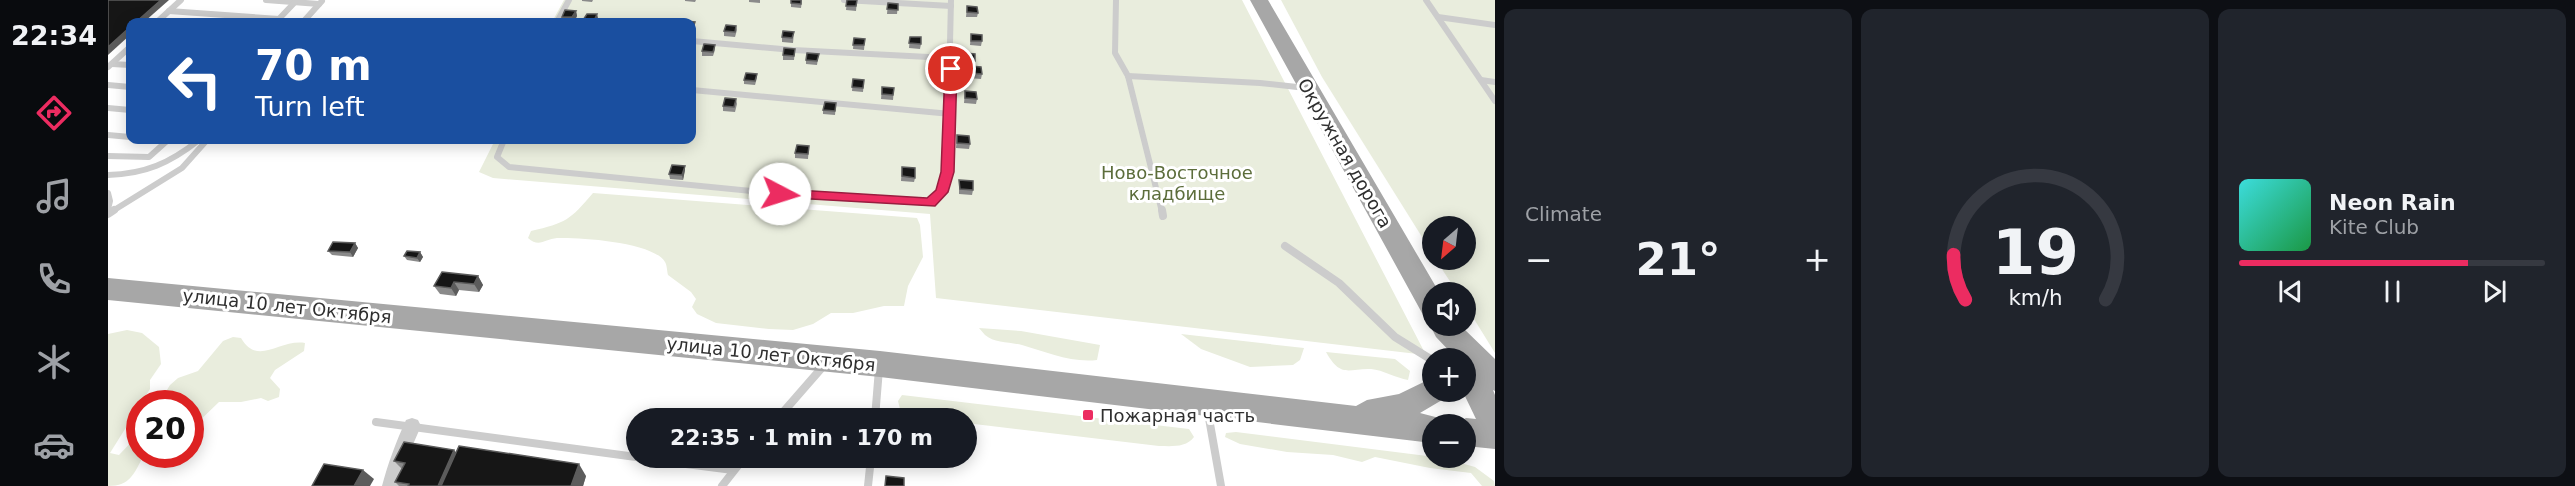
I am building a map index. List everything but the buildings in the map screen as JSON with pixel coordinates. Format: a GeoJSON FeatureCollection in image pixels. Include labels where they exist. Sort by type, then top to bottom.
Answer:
{"type":"FeatureCollection","features":[{"type":"Feature","properties":{"kind":"main road","name":"Окружная дорога"},"geometry":{"type":"LineString","coordinates":[[1258,0],[1422,287]]}},
{"type":"Feature","properties":{"kind":"main road","name":"улица 10 лет Октября"},"geometry":{"type":"LineString","coordinates":[[108,289],[880,364],[1422,428]]}},
{"type":"Feature","properties":{"kind":"main road"},"geometry":{"type":"LineString","coordinates":[[1456,336],[1495,378]]}},
{"type":"Feature","properties":{"kind":"main road"},"geometry":{"type":"LineString","coordinates":[[1476,387],[1495,426]]}},
{"type":"Feature","properties":{"kind":"main road"},"geometry":{"type":"LineString","coordinates":[[1331,419],[1404,407],[1422,397]]}},
{"type":"Feature","properties":{"kind":"main road"},"geometry":{"type":"LineString","coordinates":[[1476,433],[1495,435]]}},
{"type":"Feature","properties":{"kind":"street"},"geometry":{"type":"LineString","coordinates":[[391,486],[402,449],[412,426]]}},
{"type":"Feature","properties":{"kind":"lane"},"geometry":{"type":"LineString","coordinates":[[161,18],[181,0]]}},
{"type":"Feature","properties":{"kind":"lane"},"geometry":{"type":"LineString","coordinates":[[266,0],[321,2]]}},
{"type":"Feature","properties":{"kind":"lane"},"geometry":{"type":"LineString","coordinates":[[313,18],[329,0]]}},
{"type":"Feature","properties":{"kind":"lane"},"geometry":{"type":"LineString","coordinates":[[559,18],[569,0]]}},
{"type":"Feature","properties":{"kind":"lane"},"geometry":{"type":"LineString","coordinates":[[502,144],[497,157],[509,167],[803,196],[930,203],[942,192],[947,172],[951,114],[951,69],[948,58],[951,3],[844,0]]}},
{"type":"Feature","properties":{"kind":"lane"},"geometry":{"type":"LineString","coordinates":[[1116,0],[1115,53],[1128,76],[1163,216]]}},
{"type":"Feature","properties":{"kind":"lane"},"geometry":{"type":"LineString","coordinates":[[1426,0],[1495,101]]}},
{"type":"Feature","properties":{"kind":"lane"},"geometry":{"type":"LineString","coordinates":[[281,18],[296,1]]}},
{"type":"Feature","properties":{"kind":"lane"},"geometry":{"type":"LineString","coordinates":[[307,18],[321,2]]}},
{"type":"Feature","properties":{"kind":"lane"},"geometry":{"type":"LineString","coordinates":[[169,11],[245,18]]}},
{"type":"Feature","properties":{"kind":"lane"},"geometry":{"type":"LineString","coordinates":[[1438,17],[1495,25]]}},
{"type":"Feature","properties":{"kind":"lane"},"geometry":{"type":"LineString","coordinates":[[696,41],[793,50],[948,58]]}},
{"type":"Feature","properties":{"kind":"lane"},"geometry":{"type":"LineString","coordinates":[[110,65],[126,51]]}},
{"type":"Feature","properties":{"kind":"lane"},"geometry":{"type":"LineString","coordinates":[[110,65],[126,65]]}},
{"type":"Feature","properties":{"kind":"lane"},"geometry":{"type":"LineString","coordinates":[[1128,76],[1308,88]]}},
{"type":"Feature","properties":{"kind":"lane"},"geometry":{"type":"LineString","coordinates":[[1481,80],[1495,82]]}},
{"type":"Feature","properties":{"kind":"lane"},"geometry":{"type":"LineString","coordinates":[[108,85],[126,87]]}},
{"type":"Feature","properties":{"kind":"lane"},"geometry":{"type":"LineString","coordinates":[[696,90],[951,114]]}},
{"type":"Feature","properties":{"kind":"lane"},"geometry":{"type":"LineString","coordinates":[[108,108],[126,110]]}},
{"type":"Feature","properties":{"kind":"lane"},"geometry":{"type":"LineString","coordinates":[[108,135],[126,137]]}},
{"type":"Feature","properties":{"kind":"lane"},"geometry":{"type":"LineString","coordinates":[[108,156],[140,158],[155,154],[164,144]]}},
{"type":"Feature","properties":{"kind":"lane"},"geometry":{"type":"LineString","coordinates":[[108,175],[135,174],[155,169],[179,157],[194,144]]}},
{"type":"Feature","properties":{"kind":"lane"},"geometry":{"type":"LineString","coordinates":[[108,214],[182,168],[203,144]]}},
{"type":"Feature","properties":{"kind":"lane"},"geometry":{"type":"LineString","coordinates":[[108,193],[110,201],[108,209]]}},
{"type":"Feature","properties":{"kind":"lane"},"geometry":{"type":"LineString","coordinates":[[1285,246],[1313,262],[1345,289],[1388,333],[1422,354]]}},
{"type":"Feature","properties":{"kind":"lane"},"geometry":{"type":"LineString","coordinates":[[787,408],[829,360]]}},
{"type":"Feature","properties":{"kind":"lane"},"geometry":{"type":"LineString","coordinates":[[875,408],[880,364]]}},
{"type":"Feature","properties":{"kind":"lane"},"geometry":{"type":"LineString","coordinates":[[1206,402],[1221,486]]}},
{"type":"Feature","properties":{"kind":"lane"},"geometry":{"type":"LineString","coordinates":[[376,422],[626,455]]}},
{"type":"Feature","properties":{"kind":"lane"},"geometry":{"type":"LineString","coordinates":[[718,468],[733,470],[722,486]]}},
{"type":"Feature","properties":{"kind":"lane"},"geometry":{"type":"LineString","coordinates":[[868,486],[870,468]]}},
{"type":"Feature","properties":{"kind":"green space","name":"Ново-Восточное кладбище"},"geometry":{"type":"Polygon","coordinates":[[[564,0],[1242,0],[1422,348],[1422,355],[936,298],[930,214],[493,178],[479,172],[493,144],[696,144],[696,18],[554,18],[564,0]]]}},
{"type":"Feature","properties":{"kind":"green space"},"geometry":{"type":"Polygon","coordinates":[[[1281,0],[1495,0],[1495,353],[1476,322],[1476,282],[1450,282],[1443,270],[1476,270],[1476,216],[1422,216],[1422,237],[1322,77],[1281,0]]]}},
{"type":"Feature","properties":{"kind":"green space"},"geometry":{"type":"Polygon","coordinates":[[[593,193],[917,218],[920,225],[923,257],[908,286],[904,306],[884,306],[853,313],[831,313],[813,324],[793,330],[716,323],[697,314],[692,307],[696,299],[691,292],[668,275],[666,263],[658,255],[632,245],[615,242],[557,238],[539,243],[528,238],[531,231],[560,223],[573,215],[593,193]]]}},
{"type":"Feature","properties":{"kind":"green space"},"geometry":{"type":"Polygon","coordinates":[[[979,328],[1021,331],[1100,345],[1097,360],[1068,358],[1022,345],[997,341],[989,338],[979,328]]]}},
{"type":"Feature","properties":{"kind":"green space"},"geometry":{"type":"Polygon","coordinates":[[[127,330],[142,333],[159,347],[161,364],[150,380],[149,390],[126,390],[126,427],[110,453],[119,455],[126,448],[126,468],[137,468],[127,481],[108,486],[108,334],[127,330]]]}},
{"type":"Feature","properties":{"kind":"green space"},"geometry":{"type":"Polygon","coordinates":[[[1181,334],[1304,348],[1300,360],[1293,365],[1250,367],[1201,349],[1181,334]]]}},
{"type":"Feature","properties":{"kind":"green space"},"geometry":{"type":"Polygon","coordinates":[[[233,337],[241,338],[248,346],[262,351],[295,343],[305,343],[304,351],[275,370],[270,378],[280,389],[279,397],[268,401],[261,398],[241,402],[219,402],[204,416],[204,390],[167,390],[178,378],[198,371],[223,341],[233,337]]]}},
{"type":"Feature","properties":{"kind":"green space"},"geometry":{"type":"Polygon","coordinates":[[[1326,352],[1395,359],[1410,371],[1408,380],[1371,369],[1341,369],[1326,352]]]}},
{"type":"Feature","properties":{"kind":"green space"},"geometry":{"type":"Polygon","coordinates":[[[902,395],[1189,429],[1194,437],[1183,445],[1159,446],[977,424],[977,408],[900,408],[898,401],[902,395]]]}},
{"type":"Feature","properties":{"kind":"green space"},"geometry":{"type":"Polygon","coordinates":[[[1236,432],[1422,455],[1422,466],[1375,457],[1362,462],[1333,455],[1287,452],[1240,444],[1225,437],[1226,433],[1236,432]]]}},
{"type":"Feature","properties":{"kind":"green space"},"geometry":{"type":"Polygon","coordinates":[[[1430,468],[1476,468],[1494,481],[1495,486],[1482,486],[1471,473],[1430,468]]]}},
{"type":"Feature","properties":{"kind":"place","name":"Пожарная часть"},"geometry":{"type":"Point","coordinates":[1088,415]}},
{"type":"Feature","properties":{"kind":"route"},"geometry":{"type":"LineString","coordinates":[[780,194],[930,203],[942,192],[947,172],[951,69]]}}]}
